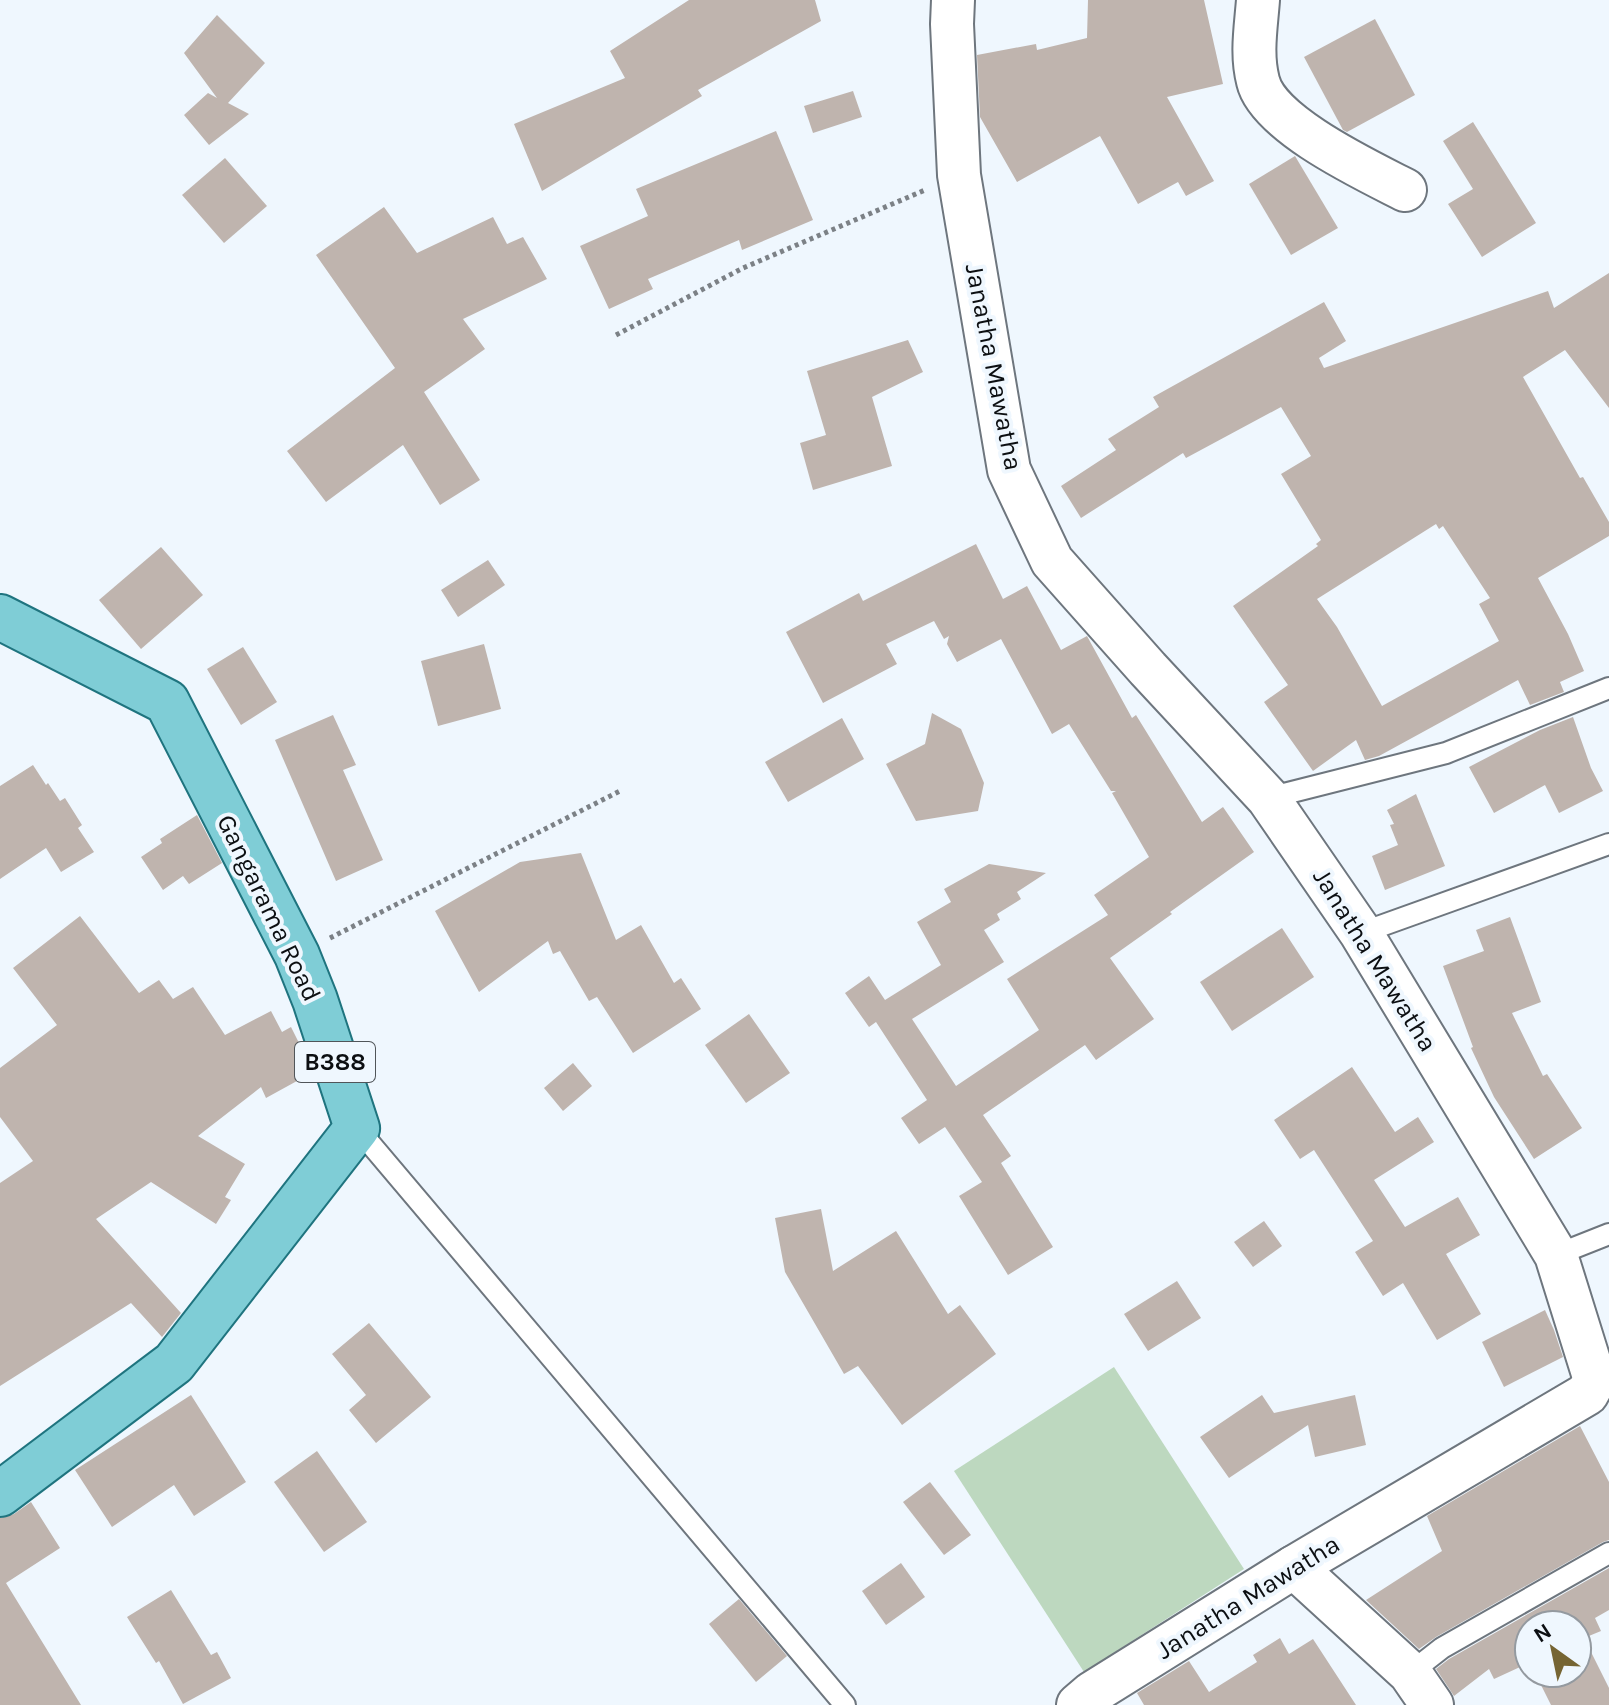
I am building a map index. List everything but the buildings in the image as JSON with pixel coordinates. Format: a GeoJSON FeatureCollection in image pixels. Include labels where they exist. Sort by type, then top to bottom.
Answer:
{"type":"FeatureCollection","features":[{"type":"Feature","properties":{"kind":"main road","name":"Gangarama Road"},"geometry":{"type":"LineString","coordinates":[[0,617],[167,702],[297,955],[357,1128]]}},
{"type":"Feature","properties":{"kind":"main road"},"geometry":{"type":"LineString","coordinates":[[0,1494],[174,1363],[357,1128]]}},
{"type":"Feature","properties":{"kind":"street","name":"Janatha Mawatha"},"geometry":{"type":"LineString","coordinates":[[953,0],[959,175],[1009,470],[1052,561],[1268,798],[1361,933],[1556,1255],[1602,1381],[1587,1394],[1294,1567],[1092,1693],[1078,1705]]}},
{"type":"Feature","properties":{"kind":"street"},"geometry":{"type":"LineString","coordinates":[[1258,0],[1254,54],[1258,83],[1267,102],[1338,155],[1405,190]]}},
{"type":"Feature","properties":{"kind":"street"},"geometry":{"type":"LineString","coordinates":[[1294,1567],[1421,1689]]}},
{"type":"Feature","properties":{"kind":"lane"},"geometry":{"type":"LineString","coordinates":[[1268,798],[1446,753],[1609,688]]}},
{"type":"Feature","properties":{"kind":"lane"},"geometry":{"type":"LineString","coordinates":[[1361,933],[1609,844]]}},
{"type":"Feature","properties":{"kind":"lane"},"geometry":{"type":"LineString","coordinates":[[357,1128],[845,1705]]}},
{"type":"Feature","properties":{"kind":"lane"},"geometry":{"type":"LineString","coordinates":[[1556,1255],[1609,1234]]}},
{"type":"Feature","properties":{"kind":"lane"},"geometry":{"type":"LineString","coordinates":[[1421,1689],[1442,1648],[1609,1553]]}},
{"type":"Feature","properties":{"kind":"path"},"geometry":{"type":"LineString","coordinates":[[616,335],[743,268],[959,175]]}},
{"type":"Feature","properties":{"kind":"path"},"geometry":{"type":"LineString","coordinates":[[297,955],[622,790]]}},
{"type":"Feature","properties":{"kind":"green space"},"geometry":{"type":"Polygon","coordinates":[[[1114,1367],[1244,1569],[1084,1672],[954,1471],[1114,1367]]]}}]}
